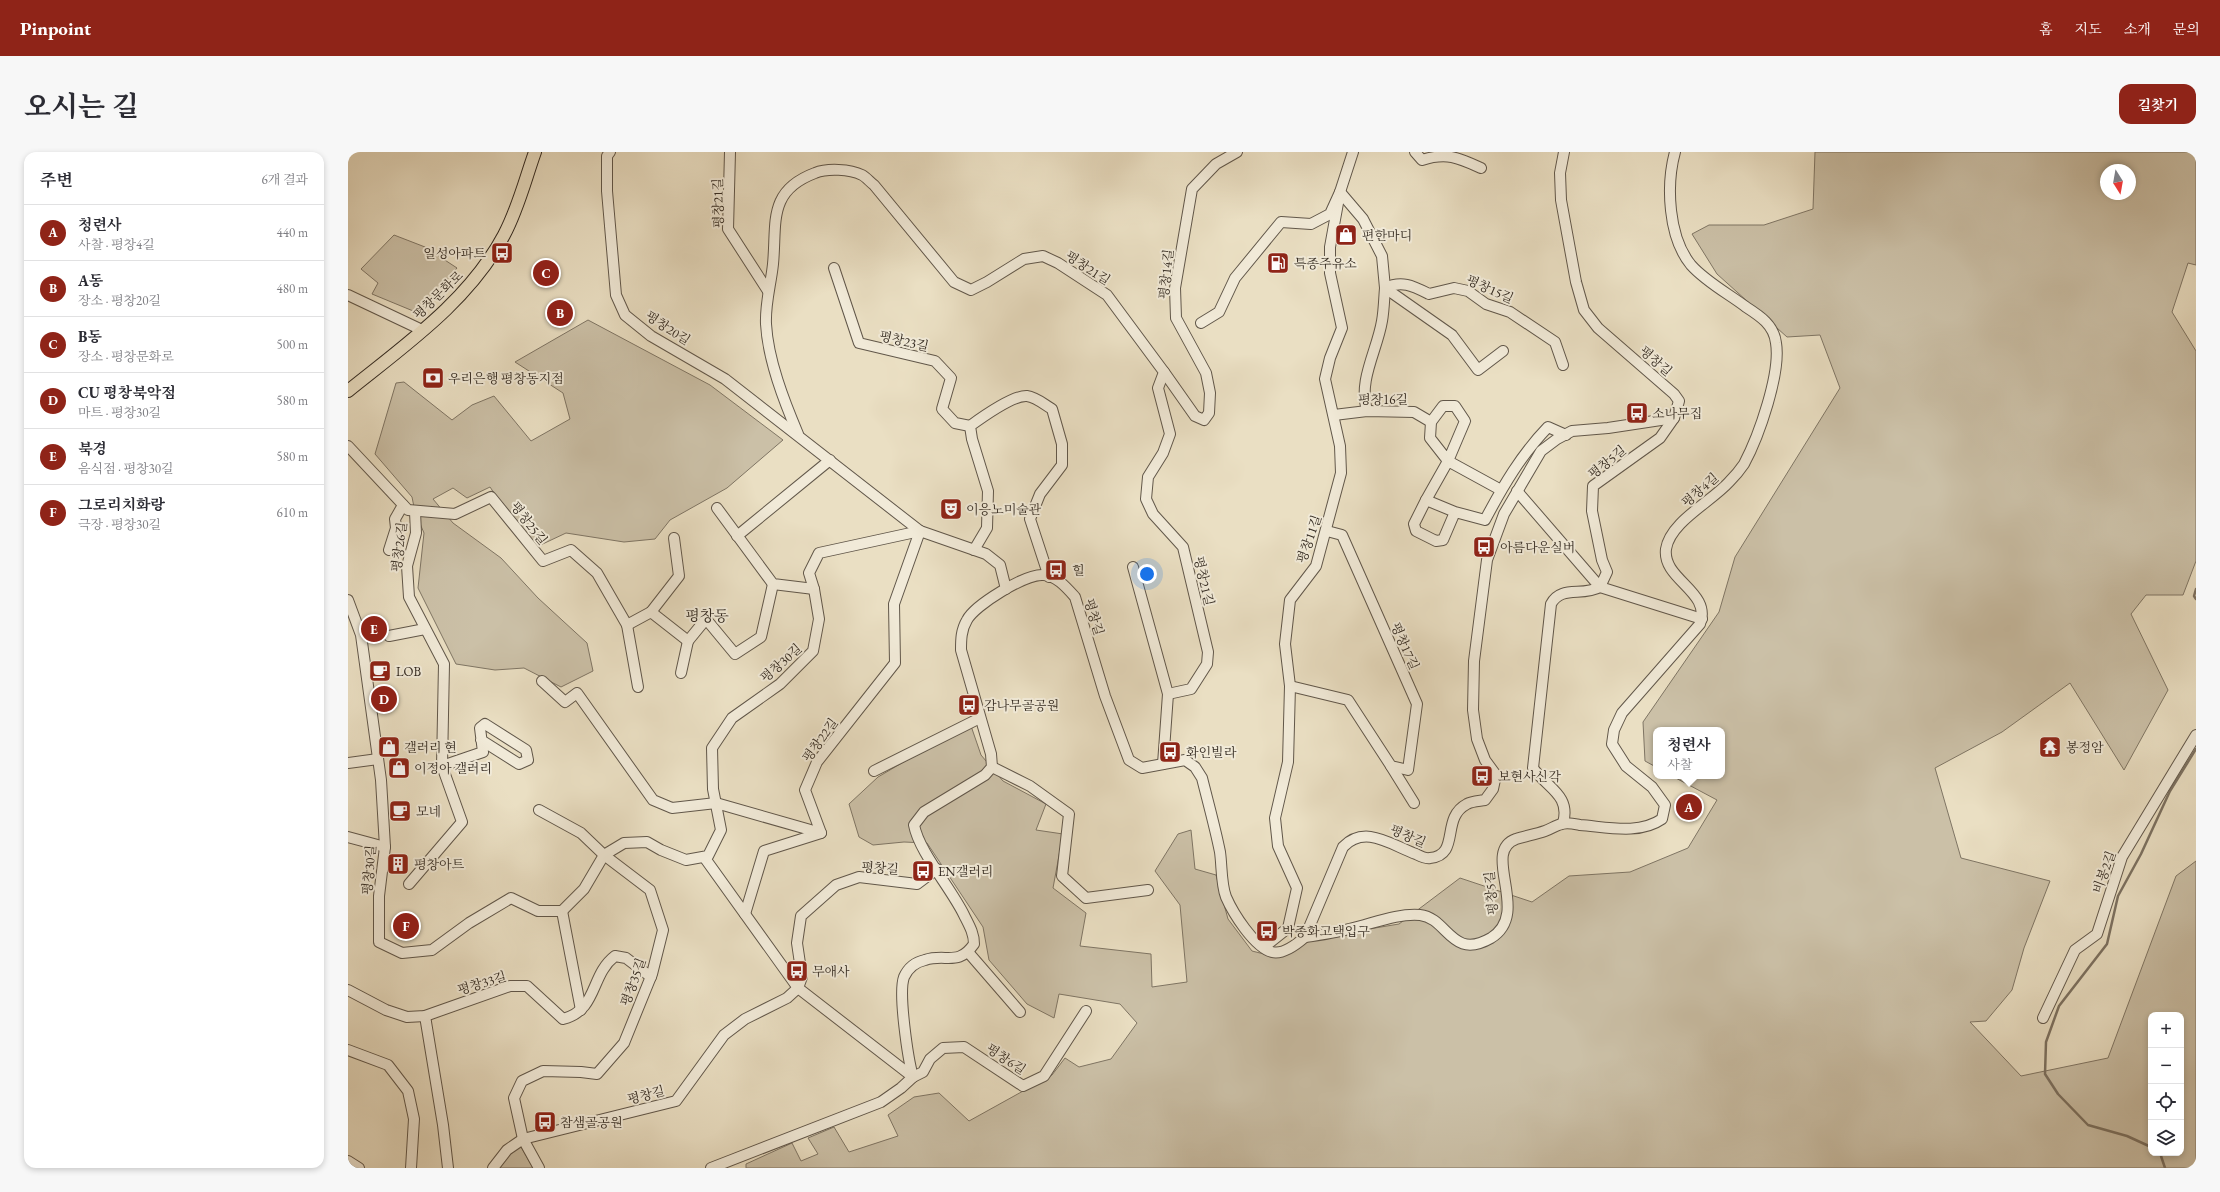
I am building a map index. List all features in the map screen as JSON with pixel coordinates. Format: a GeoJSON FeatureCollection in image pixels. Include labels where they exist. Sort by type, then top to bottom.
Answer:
{"type":"FeatureCollection","features":[{"type":"Feature","properties":{"kind":"main road","name":"평창문화로"},"geometry":{"type":"LineString","coordinates":[[348,391],[422,330],[464,292],[496,248],[510,222],[535,152]]}},
{"type":"Feature","properties":{"kind":"street","name":"평창20길"},"geometry":{"type":"LineString","coordinates":[[610,152],[608,156],[607,191],[616,295],[625,315],[652,336],[726,379],[798,434],[920,532],[986,554],[1000,565],[1006,589]]}},
{"type":"Feature","properties":{"kind":"street","name":"평창21길"},"geometry":{"type":"LineString","coordinates":[[730,152],[728,229],[768,291]]}},
{"type":"Feature","properties":{"kind":"street","name":"평창14길"},"geometry":{"type":"LineString","coordinates":[[1164,372],[1195,416],[1204,420],[1210,413],[1210,393],[1206,373],[1176,318],[1175,288],[1192,189],[1216,164],[1237,152]]}},
{"type":"Feature","properties":{"kind":"street","name":"평창11길"},"geometry":{"type":"LineString","coordinates":[[1201,323],[1219,312],[1235,278],[1281,222],[1311,224],[1330,214],[1340,192],[1353,152]]}},
{"type":"Feature","properties":{"kind":"street"},"geometry":{"type":"LineString","coordinates":[[1415,152],[1422,160],[1435,156],[1457,157],[1481,168]]}},
{"type":"Feature","properties":{"kind":"street","name":"평창길"},"geometry":{"type":"LineString","coordinates":[[1305,938],[1343,847],[1348,841],[1355,837],[1369,835],[1426,858],[1439,856],[1448,846],[1453,817],[1467,804],[1485,800],[1493,789],[1496,775],[1485,760],[1477,739],[1473,710],[1474,661],[1487,560],[1504,514],[1541,451],[1572,431],[1608,428],[1674,418],[1679,401],[1674,394],[1598,328],[1584,310],[1576,282],[1561,200],[1560,173],[1564,152]]}},
{"type":"Feature","properties":{"kind":"street","name":"평창4길"},"geometry":{"type":"LineString","coordinates":[[1675,152],[1670,170],[1670,199],[1674,230],[1685,254],[1691,264],[1702,275],[1764,318],[1776,342],[1776,368],[1756,438],[1743,465],[1723,488],[1680,524],[1670,538],[1666,550],[1668,567],[1692,591],[1701,604],[1702,618]]}},
{"type":"Feature","properties":{"kind":"street","name":"평창21길"},"geometry":{"type":"LineString","coordinates":[[798,434],[784,401],[771,352],[766,324],[768,291],[773,264],[774,221],[783,198],[789,188],[801,178],[821,171],[846,171],[862,175],[874,185],[954,282],[971,290],[1024,259],[1043,256],[1058,263],[1107,295],[1164,372],[1158,388],[1170,434],[1163,453],[1148,477],[1146,499],[1153,514],[1183,547],[1208,652],[1206,664],[1191,689],[1168,694]]}},
{"type":"Feature","properties":{"kind":"street"},"geometry":{"type":"LineString","coordinates":[[1340,192],[1363,220],[1382,256],[1385,288],[1382,322],[1369,363],[1363,398],[1367,411]]}},
{"type":"Feature","properties":{"kind":"street","name":"평창11길"},"geometry":{"type":"LineString","coordinates":[[1264,947],[1288,928],[1297,888],[1278,846],[1275,818],[1288,762],[1290,686],[1286,644],[1290,600],[1316,566],[1327,531],[1341,473],[1340,446],[1325,379],[1330,358],[1342,328],[1330,274],[1330,254],[1340,192]]}},
{"type":"Feature","properties":{"kind":"street","name":"평창23길"},"geometry":{"type":"LineString","coordinates":[[834,268],[858,343],[935,361],[951,378],[942,409],[955,423],[970,426]]}},
{"type":"Feature","properties":{"kind":"street","name":"평창15길"},"geometry":{"type":"LineString","coordinates":[[1385,288],[1393,284],[1410,284],[1429,294],[1454,288],[1468,291],[1486,304],[1510,312],[1555,342],[1563,365]]}},
{"type":"Feature","properties":{"kind":"street"},"geometry":{"type":"LineString","coordinates":[[1385,288],[1452,335],[1478,370],[1503,351]]}},
{"type":"Feature","properties":{"kind":"street"},"geometry":{"type":"LineString","coordinates":[[348,295],[422,330]]}},
{"type":"Feature","properties":{"kind":"street"},"geometry":{"type":"LineString","coordinates":[[974,550],[987,528],[988,491],[972,439],[970,426],[992,409],[1026,396],[1036,399],[1052,409],[1062,444],[1062,465],[1040,494],[1030,519],[1049,577]]}},
{"type":"Feature","properties":{"kind":"street"},"geometry":{"type":"LineString","coordinates":[[1455,512],[1443,540],[1436,541],[1416,531],[1414,524],[1448,461],[1465,421],[1455,406],[1443,406],[1431,422],[1430,438],[1448,461],[1501,490]]}},
{"type":"Feature","properties":{"kind":"street","name":"평창16길"},"geometry":{"type":"LineString","coordinates":[[1334,415],[1367,411],[1414,412],[1431,422]]}},
{"type":"Feature","properties":{"kind":"street","name":"평창5길"},"geometry":{"type":"LineString","coordinates":[[1600,587],[1607,572],[1592,511],[1593,486],[1660,438],[1674,418]]}},
{"type":"Feature","properties":{"kind":"street"},"geometry":{"type":"LineString","coordinates":[[1426,500],[1455,512],[1485,520],[1501,490],[1528,447],[1548,427],[1566,435]]}},
{"type":"Feature","properties":{"kind":"street","name":"평창25길"},"geometry":{"type":"LineString","coordinates":[[348,446],[408,510],[415,512],[454,514],[491,497],[542,561],[571,550],[597,573],[627,625],[638,687]]}},
{"type":"Feature","properties":{"kind":"street"},"geometry":{"type":"LineString","coordinates":[[737,536],[830,460]]}},
{"type":"Feature","properties":{"kind":"street"},"geometry":{"type":"LineString","coordinates":[[1517,492],[1600,587],[1702,618]]}},
{"type":"Feature","properties":{"kind":"street"},"geometry":{"type":"LineString","coordinates":[[389,550],[396,528],[395,519],[403,505]]}},
{"type":"Feature","properties":{"kind":"street"},"geometry":{"type":"LineString","coordinates":[[716,508],[773,584],[814,589]]}},
{"type":"Feature","properties":{"kind":"street","name":"평창26길"},"geometry":{"type":"LineString","coordinates":[[409,884],[462,822],[442,766],[444,664],[409,597],[407,566],[416,533],[415,512]]}},
{"type":"Feature","properties":{"kind":"street","name":"평창17길"},"geometry":{"type":"LineString","coordinates":[[1327,531],[1342,536],[1417,704],[1408,770],[1392,766]]}},
{"type":"Feature","properties":{"kind":"street","name":"평창30길"},"geometry":{"type":"LineString","coordinates":[[704,857],[708,856],[721,830],[713,789],[712,748],[732,718],[780,684],[813,651],[819,619],[814,589],[809,573],[819,553],[920,532]]}},
{"type":"Feature","properties":{"kind":"street","name":"평창22길"},"geometry":{"type":"LineString","coordinates":[[821,833],[805,790],[816,762],[896,663],[894,604],[920,532]]}},
{"type":"Feature","properties":{"kind":"street"},"geometry":{"type":"LineString","coordinates":[[627,625],[651,612],[679,576],[674,538]]}},
{"type":"Feature","properties":{"kind":"street"},"geometry":{"type":"LineString","coordinates":[[1133,567],[1168,694],[1164,764]]}},
{"type":"Feature","properties":{"kind":"street"},"geometry":{"type":"LineString","coordinates":[[913,1077],[904,1004],[905,976],[913,965],[925,959],[948,959],[962,957],[974,944],[974,934],[955,896],[916,837],[914,825],[924,812],[985,775],[992,767],[991,754],[961,650],[961,635],[967,619],[984,603],[1006,589],[1029,578],[1043,575],[1049,577]]}},
{"type":"Feature","properties":{"kind":"street","name":"평창길"},"geometry":{"type":"LineString","coordinates":[[1049,577],[1065,585],[1075,597],[1105,696],[1129,760],[1142,768],[1185,760],[1195,767],[1202,778],[1220,852],[1226,895],[1238,918],[1250,934],[1264,947]]}},
{"type":"Feature","properties":{"kind":"street"},"geometry":{"type":"LineString","coordinates":[[681,673],[688,641],[706,619],[734,654],[761,637],[773,584]]}},
{"type":"Feature","properties":{"kind":"street"},"geometry":{"type":"LineString","coordinates":[[1563,823],[1566,809],[1559,795],[1533,768],[1551,604],[1555,597],[1566,592],[1590,592],[1600,587]]}},
{"type":"Feature","properties":{"kind":"street","name":"평창30길"},"geometry":{"type":"LineString","coordinates":[[348,600],[361,635],[378,759],[385,847],[379,896],[379,942],[402,953],[432,950],[470,923],[510,898],[538,911],[562,911]]}},
{"type":"Feature","properties":{"kind":"street"},"geometry":{"type":"LineString","coordinates":[[651,612],[688,641]]}},
{"type":"Feature","properties":{"kind":"street","name":"평창5길"},"geometry":{"type":"LineString","coordinates":[[1305,938],[1349,930],[1402,916],[1421,915],[1428,918],[1461,944],[1472,945],[1492,937],[1507,922],[1508,905],[1502,863],[1504,849],[1514,840],[1563,823],[1631,829],[1652,826],[1662,819],[1665,805],[1652,787],[1626,766],[1612,744],[1614,730],[1622,713],[1700,624],[1702,618]]}},
{"type":"Feature","properties":{"kind":"street"},"geometry":{"type":"LineString","coordinates":[[389,636],[426,629]]}},
{"type":"Feature","properties":{"kind":"street"},"geometry":{"type":"LineString","coordinates":[[542,681],[565,702],[577,693],[653,800],[672,808],[716,803],[821,833]]}},
{"type":"Feature","properties":{"kind":"street"},"geometry":{"type":"LineString","coordinates":[[1290,686],[1348,700],[1392,766],[1414,803]]}},
{"type":"Feature","properties":{"kind":"street"},"geometry":{"type":"LineString","coordinates":[[874,771],[980,718]]}},
{"type":"Feature","properties":{"kind":"street"},"geometry":{"type":"LineString","coordinates":[[442,766],[483,752],[481,740],[480,728],[485,724],[526,750],[528,760],[519,764],[481,740]]}},
{"type":"Feature","properties":{"kind":"street","name":"비봉2길"},"geometry":{"type":"LineString","coordinates":[[2043,1018],[2075,950],[2097,934],[2122,857],[2196,735]]}},
{"type":"Feature","properties":{"kind":"street"},"geometry":{"type":"LineString","coordinates":[[348,763],[378,759]]}},
{"type":"Feature","properties":{"kind":"street"},"geometry":{"type":"LineString","coordinates":[[992,767],[1030,786],[1069,814],[1062,876],[1086,898],[1148,890]]}},
{"type":"Feature","properties":{"kind":"street","name":"평창35길"},"geometry":{"type":"LineString","coordinates":[[523,1139],[514,1098],[522,1081],[543,1072],[581,1072],[597,1074],[624,1044],[651,977],[663,930],[650,890],[604,855],[581,833],[539,810]]}},
{"type":"Feature","properties":{"kind":"street"},"geometry":{"type":"LineString","coordinates":[[745,914],[764,851],[821,833]]}},
{"type":"Feature","properties":{"kind":"street"},"geometry":{"type":"LineString","coordinates":[[348,837],[385,847]]}},
{"type":"Feature","properties":{"kind":"street"},"geometry":{"type":"LineString","coordinates":[[651,977],[626,958],[615,956],[605,963],[586,1006],[581,1010],[562,911],[584,889],[604,855],[624,843],[647,842],[661,850],[686,860],[704,857],[798,988],[913,1077]]}},
{"type":"Feature","properties":{"kind":"street","name":"평창길"},"geometry":{"type":"LineString","coordinates":[[493,1168],[507,1150],[523,1139],[676,1101],[724,1035],[745,1019],[786,998],[798,988],[802,977],[797,943],[801,916],[836,885],[859,877],[917,884],[938,869]]}},
{"type":"Feature","properties":{"kind":"street"},"geometry":{"type":"LineString","coordinates":[[1264,947],[1277,952],[1294,946],[1305,938]]}},
{"type":"Feature","properties":{"kind":"street"},"geometry":{"type":"LineString","coordinates":[[968,952],[1020,1012]]}},
{"type":"Feature","properties":{"kind":"street","name":"평창33길"},"geometry":{"type":"LineString","coordinates":[[348,990],[386,1010],[407,1017],[425,1016],[510,986],[527,986],[563,1019],[574,1016],[581,1010]]}},
{"type":"Feature","properties":{"kind":"street","name":"평창6길"},"geometry":{"type":"LineString","coordinates":[[711,1168],[881,1102],[902,1088],[913,1077],[923,1072],[930,1059],[943,1048],[964,1047],[1023,1086],[1044,1076],[1086,1011]]}},
{"type":"Feature","properties":{"kind":"street"},"geometry":{"type":"LineString","coordinates":[[425,1016],[443,1125],[448,1168]]}},
{"type":"Feature","properties":{"kind":"street"},"geometry":{"type":"LineString","coordinates":[[348,1050],[388,1065],[408,1091],[414,1119],[411,1168]]}},
{"type":"Feature","properties":{"kind":"street"},"geometry":{"type":"LineString","coordinates":[[523,1139],[539,1168]]}},
{"type":"Feature","properties":{"kind":"street"},"geometry":{"type":"LineString","coordinates":[[348,1161],[359,1168]]}},
{"type":"Feature","properties":{"kind":"shaded area"},"geometry":{"type":"Polygon","coordinates":[[[1815,152],[2196,152],[2196,265],[2188,263],[2172,312],[2196,351],[2196,561],[2183,595],[2146,595],[2131,614],[2168,690],[2124,770],[2070,683],[2002,732],[1935,768],[1961,858],[2050,881],[2024,948],[2012,990],[1986,1021],[1970,1022],[2021,1076],[2108,1058],[2176,876],[2196,861],[2196,1168],[746,1168],[746,1164],[792,1143],[801,1161],[818,1154],[808,1138],[834,1127],[849,1152],[898,1136],[888,1115],[914,1097],[939,1093],[969,1121],[1052,1075],[1065,1058],[1079,1067],[1111,1059],[1137,1023],[1120,1004],[1059,994],[1054,1018],[1027,1004],[989,960],[983,927],[927,843],[904,842],[873,845],[859,837],[849,804],[878,777],[970,723],[981,755],[1003,781],[1046,804],[1036,830],[1063,834],[1053,888],[1086,913],[1080,946],[1151,954],[1152,987],[1187,982],[1180,905],[1155,871],[1178,834],[1191,830],[1195,869],[1216,875],[1228,919],[1252,951],[1268,955],[1303,940],[1399,924],[1460,878],[1532,902],[1569,876],[1630,872],[1688,848],[1717,800],[1678,779],[1725,779],[1725,727],[1653,727],[1653,765],[1645,761],[1643,722],[1719,612],[1735,557],[1840,388],[1820,335],[1787,337],[1717,274],[1692,234],[1709,225],[1764,225],[1813,209],[1815,152]]]}},
{"type":"Feature","properties":{"kind":"shaded area"},"geometry":{"type":"Polygon","coordinates":[[[394,235],[425,247],[457,268],[418,313],[372,294],[378,283],[361,269],[394,235]]]}},
{"type":"Feature","properties":{"kind":"shaded area"},"geometry":{"type":"Polygon","coordinates":[[[588,320],[710,385],[783,440],[727,488],[670,520],[655,539],[624,542],[566,533],[532,549],[490,487],[467,498],[453,488],[433,499],[453,523],[501,558],[538,598],[587,643],[593,671],[561,687],[524,668],[495,670],[456,664],[418,588],[424,533],[415,512],[412,497],[375,454],[396,383],[404,382],[452,420],[472,405],[494,396],[531,441],[570,419],[563,393],[515,362],[588,320]]]}},
{"type":"Feature","properties":{"kind":"shaded area"},"geometry":{"type":"Polygon","coordinates":[[[520,1145],[533,1168],[499,1168],[510,1152],[520,1145]]]}},
{"type":"Feature","properties":{"kind":"waterway"},"geometry":{"type":"LineString","coordinates":[[2196,589],[2194,596],[2196,599]]}},
{"type":"Feature","properties":{"kind":"waterway"},"geometry":{"type":"LineString","coordinates":[[2148,1146],[2127,1136],[2088,1125],[2058,1094],[2045,1074],[2046,1042],[2059,1006],[2107,944],[2118,896],[2141,854],[2170,791],[2196,749]]}},
{"type":"Feature","properties":{"kind":"waterway"},"geometry":{"type":"LineString","coordinates":[[2161,1156],[2165,1168]]}},
{"type":"Feature","properties":{"kind":"place","name":"편한마디"},"geometry":{"type":"Point","coordinates":[1346,235]}},
{"type":"Feature","properties":{"kind":"place","name":"일성아파트"},"geometry":{"type":"Point","coordinates":[502,253]}},
{"type":"Feature","properties":{"kind":"place","name":"특종주유소"},"geometry":{"type":"Point","coordinates":[1278,263]}},
{"type":"Feature","properties":{"kind":"place","name":"B동"},"geometry":{"type":"Point","coordinates":[546,273]}},
{"type":"Feature","properties":{"kind":"place","name":"A동"},"geometry":{"type":"Point","coordinates":[560,313]}},
{"type":"Feature","properties":{"kind":"place","name":"우리은행 평창동지점"},"geometry":{"type":"Point","coordinates":[433,378]}},
{"type":"Feature","properties":{"kind":"place","name":"소나무집"},"geometry":{"type":"Point","coordinates":[1637,413]}},
{"type":"Feature","properties":{"kind":"place","name":"이응노미술관"},"geometry":{"type":"Point","coordinates":[951,509]}},
{"type":"Feature","properties":{"kind":"place","name":"아름다운실버"},"geometry":{"type":"Point","coordinates":[1484,547]}},
{"type":"Feature","properties":{"kind":"place","name":"힐"},"geometry":{"type":"Point","coordinates":[1056,570]}},
{"type":"Feature","properties":{"kind":"place","name":"북경"},"geometry":{"type":"Point","coordinates":[374,629]}},
{"type":"Feature","properties":{"kind":"place","name":"LOB"},"geometry":{"type":"Point","coordinates":[380,671]}},
{"type":"Feature","properties":{"kind":"place","name":"CU 평창북악점"},"geometry":{"type":"Point","coordinates":[384,699]}},
{"type":"Feature","properties":{"kind":"place","name":"감나무골공원"},"geometry":{"type":"Point","coordinates":[969,705]}},
{"type":"Feature","properties":{"kind":"place","name":"갤러리 현"},"geometry":{"type":"Point","coordinates":[389,747]}},
{"type":"Feature","properties":{"kind":"place","name":"봉정암"},"geometry":{"type":"Point","coordinates":[2050,747]}},
{"type":"Feature","properties":{"kind":"place","name":"화인빌라"},"geometry":{"type":"Point","coordinates":[1170,752]}},
{"type":"Feature","properties":{"kind":"place","name":"이정아 갤러리"},"geometry":{"type":"Point","coordinates":[399,768]}},
{"type":"Feature","properties":{"kind":"place","name":"보현사신각"},"geometry":{"type":"Point","coordinates":[1482,776]}},
{"type":"Feature","properties":{"kind":"place","name":"청련사"},"geometry":{"type":"Point","coordinates":[1689,807]}},
{"type":"Feature","properties":{"kind":"place","name":"모네"},"geometry":{"type":"Point","coordinates":[400,811]}},
{"type":"Feature","properties":{"kind":"place","name":"평창아트"},"geometry":{"type":"Point","coordinates":[398,864]}},
{"type":"Feature","properties":{"kind":"place","name":"EN갤러리"},"geometry":{"type":"Point","coordinates":[923,871]}},
{"type":"Feature","properties":{"kind":"place","name":"그로리치화랑"},"geometry":{"type":"Point","coordinates":[406,926]}},
{"type":"Feature","properties":{"kind":"place","name":"박종화고택입구"},"geometry":{"type":"Point","coordinates":[1267,931]}},
{"type":"Feature","properties":{"kind":"place","name":"무애사"},"geometry":{"type":"Point","coordinates":[797,971]}},
{"type":"Feature","properties":{"kind":"place","name":"참샘골공원"},"geometry":{"type":"Point","coordinates":[545,1122]}},
{"type":"Feature","properties":{"kind":"district","name":"평창동"},"geometry":{"type":"Point","coordinates":[707,615]}}]}
